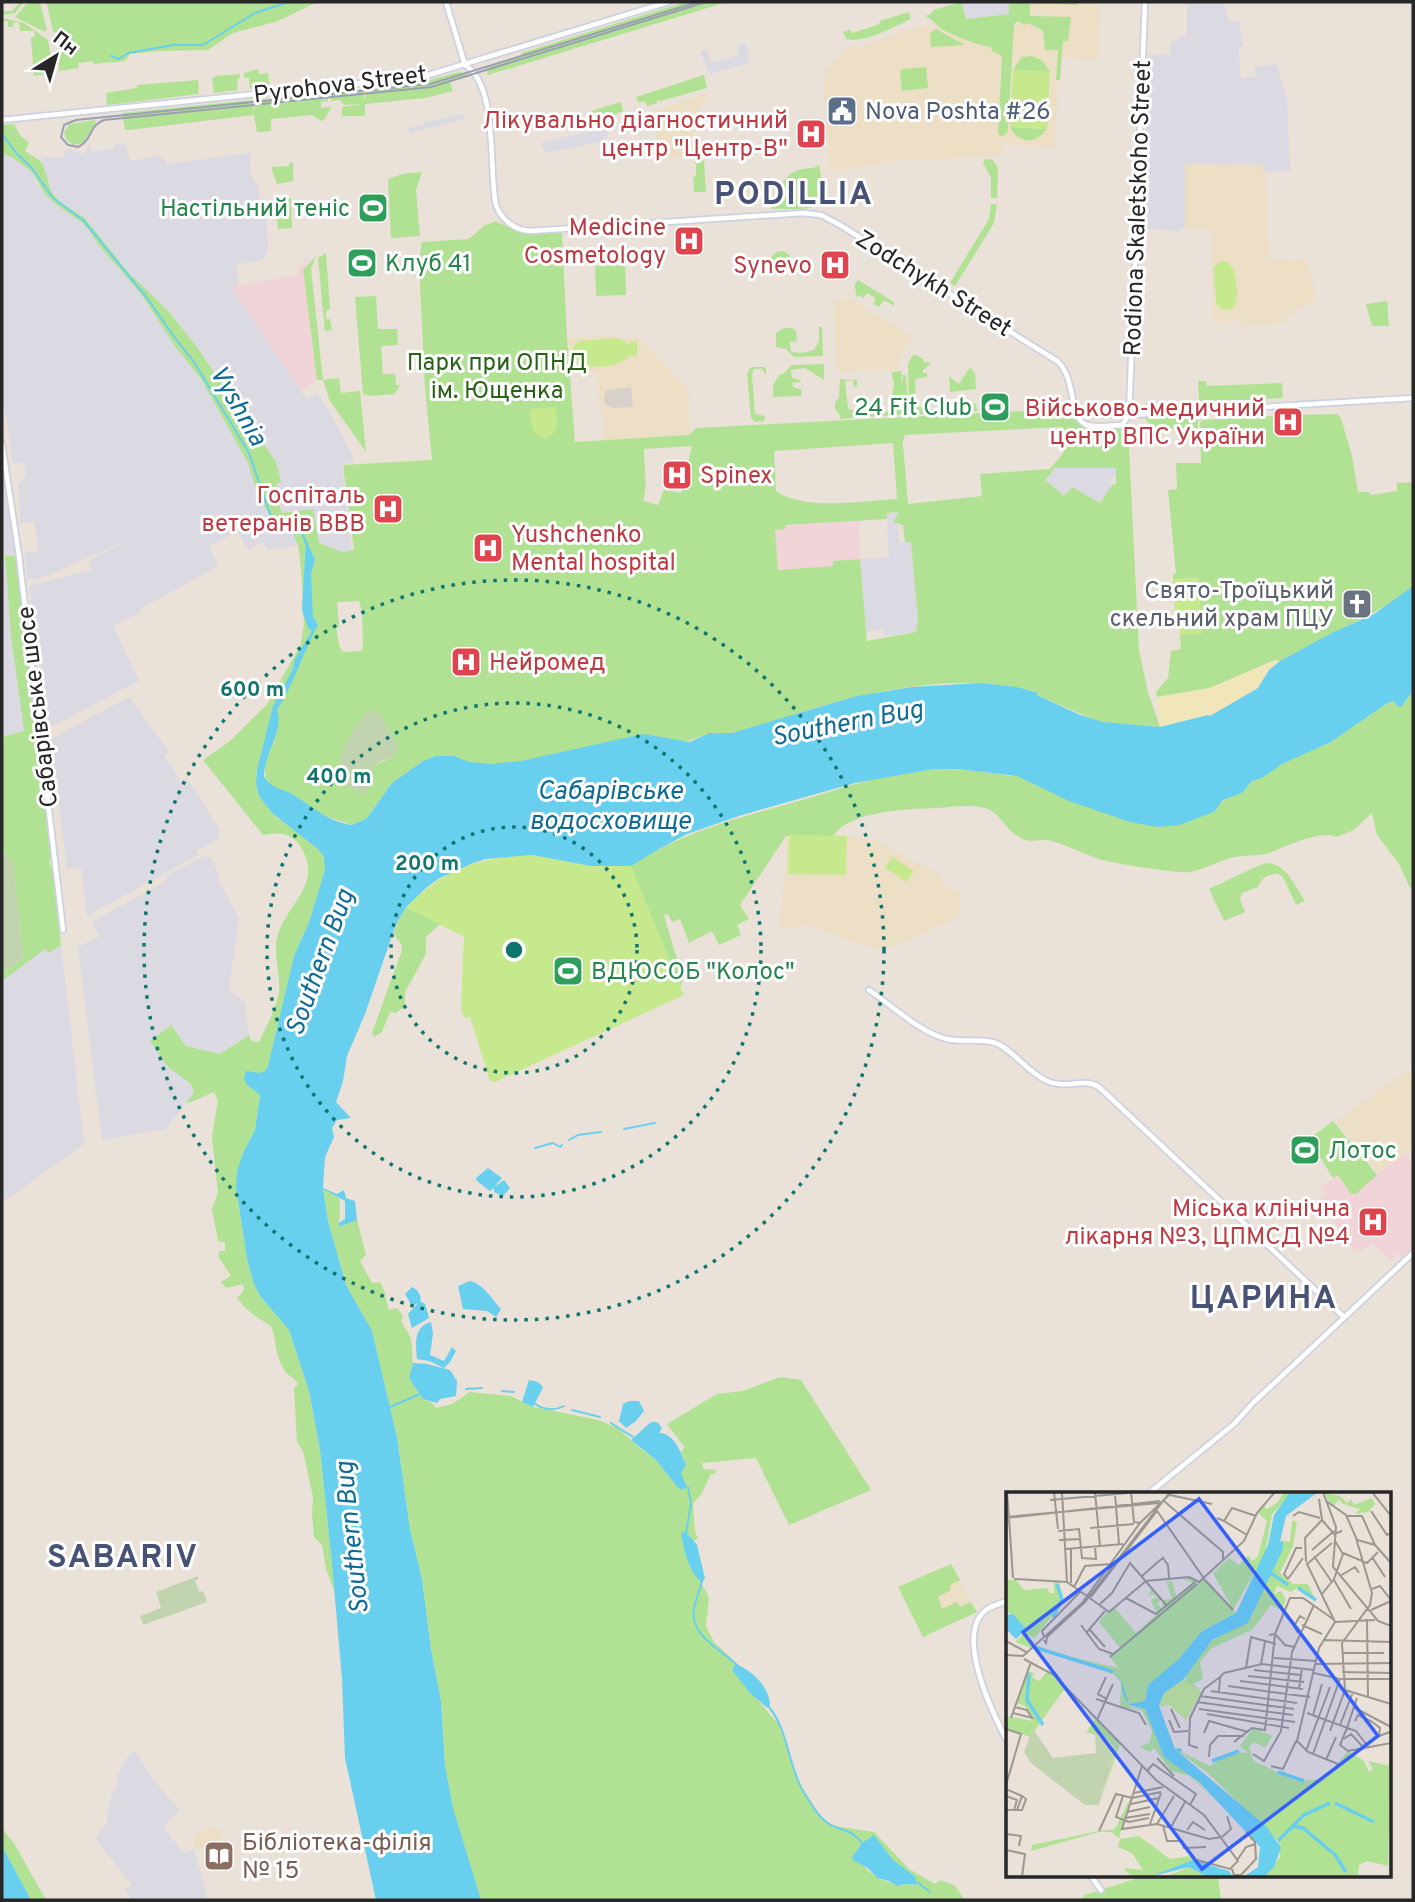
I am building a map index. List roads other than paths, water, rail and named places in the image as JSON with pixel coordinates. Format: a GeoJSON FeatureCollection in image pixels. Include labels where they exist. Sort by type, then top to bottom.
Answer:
{"type":"FeatureCollection","features":[{"type":"Feature","properties":{"kind":"main road"},"geometry":{"type":"LineString","coordinates":[[446,2],[465,65]]}},
{"type":"Feature","properties":{"kind":"main road","name":"Pyrohova Street"},"geometry":{"type":"LineString","coordinates":[[2,120],[410,79],[465,65],[668,2]]}},
{"type":"Feature","properties":{"kind":"main road","name":"Rodiona Skaletskoho Street"},"geometry":{"type":"LineString","coordinates":[[1129,415],[1145,2]]}},
{"type":"Feature","properties":{"kind":"main road","name":"Zodchykh Street"},"geometry":{"type":"LineString","coordinates":[[465,65],[479,79],[486,104],[496,205],[505,220],[515,228],[531,231],[803,213],[821,215],[1057,361],[1065,368],[1069,377],[1074,408]]}},
{"type":"Feature","properties":{"kind":"main road"},"geometry":{"type":"LineString","coordinates":[[1074,408],[1092,415],[1129,415],[1413,398]]}},
{"type":"Feature","properties":{"kind":"main road"},"geometry":{"type":"LineString","coordinates":[[1074,408],[1080,420],[1091,425],[1122,425],[1129,415]]}},
{"type":"Feature","properties":{"kind":"main road","name":"Сабарівське шосе"},"geometry":{"type":"LineString","coordinates":[[2,444],[19,556],[63,930]]}},
{"type":"Feature","properties":{"kind":"main road"},"geometry":{"type":"LineString","coordinates":[[869,990],[936,1036],[1000,1045],[1046,1081],[1063,1086],[1086,1082],[1099,1087],[1344,1317]]}},
{"type":"Feature","properties":{"kind":"main road"},"geometry":{"type":"LineString","coordinates":[[1151,1492],[1234,1424],[1413,1253]]}},
{"type":"Feature","properties":{"kind":"main road"},"geometry":{"type":"LineString","coordinates":[[1006,1601],[987,1610],[981,1616],[975,1628],[974,1642],[988,1703],[1006,1739]]}},
{"type":"Feature","properties":{"kind":"main road"},"geometry":{"type":"LineString","coordinates":[[1092,1878],[1101,1890]]}},
{"type":"Feature","properties":{"kind":"water","name":"Сабарівське водосховище"},"geometry":{"type":"Polygon","coordinates":[[[306,539],[315,560],[311,574],[313,617],[318,625],[277,710],[278,727],[264,776],[273,786],[292,794],[328,817],[352,825],[367,818],[392,783],[423,761],[436,756],[454,756],[469,762],[490,764],[521,761],[643,734],[690,742],[709,733],[732,733],[857,696],[912,687],[980,683],[1017,687],[1037,691],[1037,695],[1080,715],[1103,722],[1160,727],[1210,716],[1258,688],[1269,670],[1280,661],[1374,614],[1413,586],[1413,691],[1402,706],[1398,707],[1394,701],[1386,704],[1331,742],[1252,781],[1242,793],[1223,800],[1214,812],[1179,825],[1157,827],[1130,822],[1069,801],[1017,776],[933,769],[855,783],[742,815],[687,834],[631,866],[591,866],[532,855],[486,859],[438,879],[406,907],[395,927],[365,1014],[347,1056],[336,1102],[351,1118],[337,1120],[332,1128],[334,1137],[325,1157],[323,1188],[337,1194],[344,1190],[346,1198],[355,1201],[357,1220],[339,1227],[339,1223],[345,1219],[345,1201],[323,1189],[328,1221],[346,1285],[372,1331],[397,1437],[410,1529],[422,1579],[441,1701],[445,1765],[453,1808],[481,1900],[376,1900],[345,1758],[342,1679],[332,1564],[320,1450],[309,1391],[289,1330],[260,1296],[254,1284],[247,1259],[236,1187],[237,1171],[243,1153],[255,1130],[260,1095],[246,1084],[244,1078],[246,1071],[260,1073],[268,1066],[294,956],[309,922],[325,870],[324,857],[318,849],[272,813],[259,796],[256,784],[273,706],[292,671],[295,659],[312,631],[308,628],[302,610],[306,539]]]}},
{"type":"Feature","properties":{"kind":"water"},"geometry":{"type":"Polygon","coordinates":[[[488,1168],[502,1178],[494,1187],[504,1180],[510,1188],[503,1196],[494,1192],[494,1188],[490,1191],[477,1181],[476,1178],[488,1168]]]}},
{"type":"Feature","properties":{"kind":"water"},"geometry":{"type":"Polygon","coordinates":[[[470,1281],[483,1288],[501,1309],[496,1317],[487,1311],[463,1309],[458,1286],[470,1281]]]}},
{"type":"Feature","properties":{"kind":"water"},"geometry":{"type":"Polygon","coordinates":[[[412,1287],[418,1291],[429,1318],[412,1328],[408,1314],[418,1303],[412,1306],[405,1294],[412,1287]]]}},
{"type":"Feature","properties":{"kind":"water"},"geometry":{"type":"Polygon","coordinates":[[[431,1322],[433,1333],[430,1355],[444,1361],[452,1347],[456,1351],[444,1368],[417,1359],[418,1332],[431,1322]]]}},
{"type":"Feature","properties":{"kind":"water"},"geometry":{"type":"Polygon","coordinates":[[[413,1363],[450,1370],[457,1381],[456,1396],[440,1399],[437,1403],[423,1399],[409,1378],[413,1363]]]}},
{"type":"Feature","properties":{"kind":"water"},"geometry":{"type":"Polygon","coordinates":[[[529,1380],[538,1382],[543,1387],[533,1407],[522,1402],[529,1380]]]}},
{"type":"Feature","properties":{"kind":"water"},"geometry":{"type":"Polygon","coordinates":[[[639,1401],[644,1411],[626,1428],[619,1421],[623,1404],[639,1401]]]}},
{"type":"Feature","properties":{"kind":"water"},"geometry":{"type":"Polygon","coordinates":[[[651,1422],[657,1422],[662,1428],[659,1433],[669,1436],[682,1455],[686,1465],[681,1473],[687,1487],[682,1490],[656,1460],[631,1440],[651,1422]]]}},
{"type":"Feature","properties":{"kind":"water"},"geometry":{"type":"Polygon","coordinates":[[[686,1532],[697,1545],[705,1578],[702,1583],[687,1560],[681,1533],[686,1532]]]}},
{"type":"Feature","properties":{"kind":"water"},"geometry":{"type":"Polygon","coordinates":[[[735,1664],[753,1675],[763,1686],[769,1699],[770,1705],[767,1708],[750,1693],[732,1670],[735,1664]]]}},
{"type":"Feature","properties":{"kind":"water"},"geometry":{"type":"Polygon","coordinates":[[[874,1835],[893,1860],[916,1877],[916,1885],[897,1886],[877,1878],[869,1869],[853,1860],[852,1857],[862,1843],[874,1835]]]}},
{"type":"Feature","properties":{"kind":"water"},"geometry":{"type":"Polygon","coordinates":[[[2,1846],[31,1900],[2,1900],[2,1846]]]}},
{"type":"Feature","properties":{"kind":"waterway"},"geometry":{"type":"LineString","coordinates":[[111,56],[119,59],[128,53],[173,45],[203,45],[255,13],[289,2]]}},
{"type":"Feature","properties":{"kind":"waterway","name":"Vyshnia"},"geometry":{"type":"LineString","coordinates":[[2,134],[31,167],[53,198],[83,220],[147,298],[194,362],[249,453],[270,514],[286,527],[301,529],[306,544]]}},
{"type":"Feature","properties":{"kind":"waterway"},"geometry":{"type":"LineString","coordinates":[[624,1129],[655,1123]]}},
{"type":"Feature","properties":{"kind":"waterway"},"geometry":{"type":"LineString","coordinates":[[569,1140],[578,1135],[601,1132]]}},
{"type":"Feature","properties":{"kind":"waterway"},"geometry":{"type":"LineString","coordinates":[[535,1148],[553,1143],[560,1147],[562,1145]]}},
{"type":"Feature","properties":{"kind":"waterway"},"geometry":{"type":"LineString","coordinates":[[466,1389],[482,1388]]}},
{"type":"Feature","properties":{"kind":"waterway"},"geometry":{"type":"LineString","coordinates":[[502,1391],[514,1392]]}},
{"type":"Feature","properties":{"kind":"waterway"},"geometry":{"type":"LineString","coordinates":[[390,1407],[420,1394]]}},
{"type":"Feature","properties":{"kind":"waterway"},"geometry":{"type":"LineString","coordinates":[[534,1403],[549,1409],[564,1406]]}},
{"type":"Feature","properties":{"kind":"waterway"},"geometry":{"type":"LineString","coordinates":[[572,1410],[600,1417]]}},
{"type":"Feature","properties":{"kind":"waterway"},"geometry":{"type":"LineString","coordinates":[[611,1423],[633,1437]]}},
{"type":"Feature","properties":{"kind":"waterway"},"geometry":{"type":"LineString","coordinates":[[686,1533],[691,1504],[688,1487]]}},
{"type":"Feature","properties":{"kind":"waterway"},"geometry":{"type":"LineString","coordinates":[[702,1581],[694,1608],[696,1626],[708,1641],[738,1666]]}},
{"type":"Feature","properties":{"kind":"waterway"},"geometry":{"type":"LineString","coordinates":[[769,1707],[780,1726],[797,1779],[814,1808],[829,1824],[850,1832],[862,1843]]}},
{"type":"Feature","properties":{"kind":"waterway"},"geometry":{"type":"LineString","coordinates":[[917,1882],[930,1892]]}},
{"type":"Feature","properties":{"kind":"tram line"},"geometry":{"type":"LineString","coordinates":[[698,2],[430,84],[76,120],[64,125],[61,137],[68,145],[78,147],[86,141],[96,125],[104,120],[431,87],[706,2]]}},
{"type":"Feature","properties":{"kind":"place","name":"Nova Poshta #26"},"geometry":{"type":"Point","coordinates":[842,111]}},
{"type":"Feature","properties":{"kind":"place","name":"Лікувально діагностичний центр \"Центр-В\""},"geometry":{"type":"Point","coordinates":[811,134]}},
{"type":"Feature","properties":{"kind":"place","name":"Настільний теніс"},"geometry":{"type":"Point","coordinates":[373,208]}},
{"type":"Feature","properties":{"kind":"place","name":"Medicine Cosmetology"},"geometry":{"type":"Point","coordinates":[689,241]}},
{"type":"Feature","properties":{"kind":"place","name":"Клуб 41"},"geometry":{"type":"Point","coordinates":[362,263]}},
{"type":"Feature","properties":{"kind":"place","name":"Synevo"},"geometry":{"type":"Point","coordinates":[835,265]}},
{"type":"Feature","properties":{"kind":"place","name":"24 Fit Club"},"geometry":{"type":"Point","coordinates":[995,407]}},
{"type":"Feature","properties":{"kind":"place","name":"Військово-медичний центр ВПС України"},"geometry":{"type":"Point","coordinates":[1288,422]}},
{"type":"Feature","properties":{"kind":"place","name":"Spinex"},"geometry":{"type":"Point","coordinates":[677,475]}},
{"type":"Feature","properties":{"kind":"place","name":"Госпіталь ветеранів ВВВ"},"geometry":{"type":"Point","coordinates":[388,509]}},
{"type":"Feature","properties":{"kind":"place","name":"Yushchenko Mental hospital"},"geometry":{"type":"Point","coordinates":[488,548]}},
{"type":"Feature","properties":{"kind":"place","name":"Свято-Троїцький скельний храм ПЦУ"},"geometry":{"type":"Point","coordinates":[1357,604]}},
{"type":"Feature","properties":{"kind":"place","name":"Нейромед"},"geometry":{"type":"Point","coordinates":[466,662]}},
{"type":"Feature","properties":{"kind":"place","name":"ВДЮСОБ \"Колос\""},"geometry":{"type":"Point","coordinates":[568,971]}},
{"type":"Feature","properties":{"kind":"place","name":"Лотос"},"geometry":{"type":"Point","coordinates":[1305,1150]}},
{"type":"Feature","properties":{"kind":"place","name":"Міська клінічна лікарня №3, ЦПМСД №4"},"geometry":{"type":"Point","coordinates":[1373,1222]}},
{"type":"Feature","properties":{"kind":"place","name":"Бібліотека-філія № 15"},"geometry":{"type":"Point","coordinates":[219,1856]}},
{"type":"Feature","properties":{"kind":"district","name":"PODILLIA"},"geometry":{"type":"Point","coordinates":[794,193]}},
{"type":"Feature","properties":{"kind":"district","name":"ЦАРИНА"},"geometry":{"type":"Point","coordinates":[1264,1297]}},
{"type":"Feature","properties":{"kind":"district","name":"SABARIV"},"geometry":{"type":"Point","coordinates":[123,1556]}},
{"type":"Feature","properties":{"kind":"park label","name":"Парк при ОПНД ім. Ющенка"},"geometry":{"type":"Point","coordinates":[497,376]}},
{"type":"Feature","properties":{"kind":"water label","name":"Southern Bug"},"geometry":{"type":"Point","coordinates":[847,722]}},
{"type":"Feature","properties":{"kind":"water label","name":"Southern Bug"},"geometry":{"type":"Point","coordinates":[319,962]}},
{"type":"Feature","properties":{"kind":"water label","name":"Southern Bug"},"geometry":{"type":"Point","coordinates":[351,1538]}}]}
